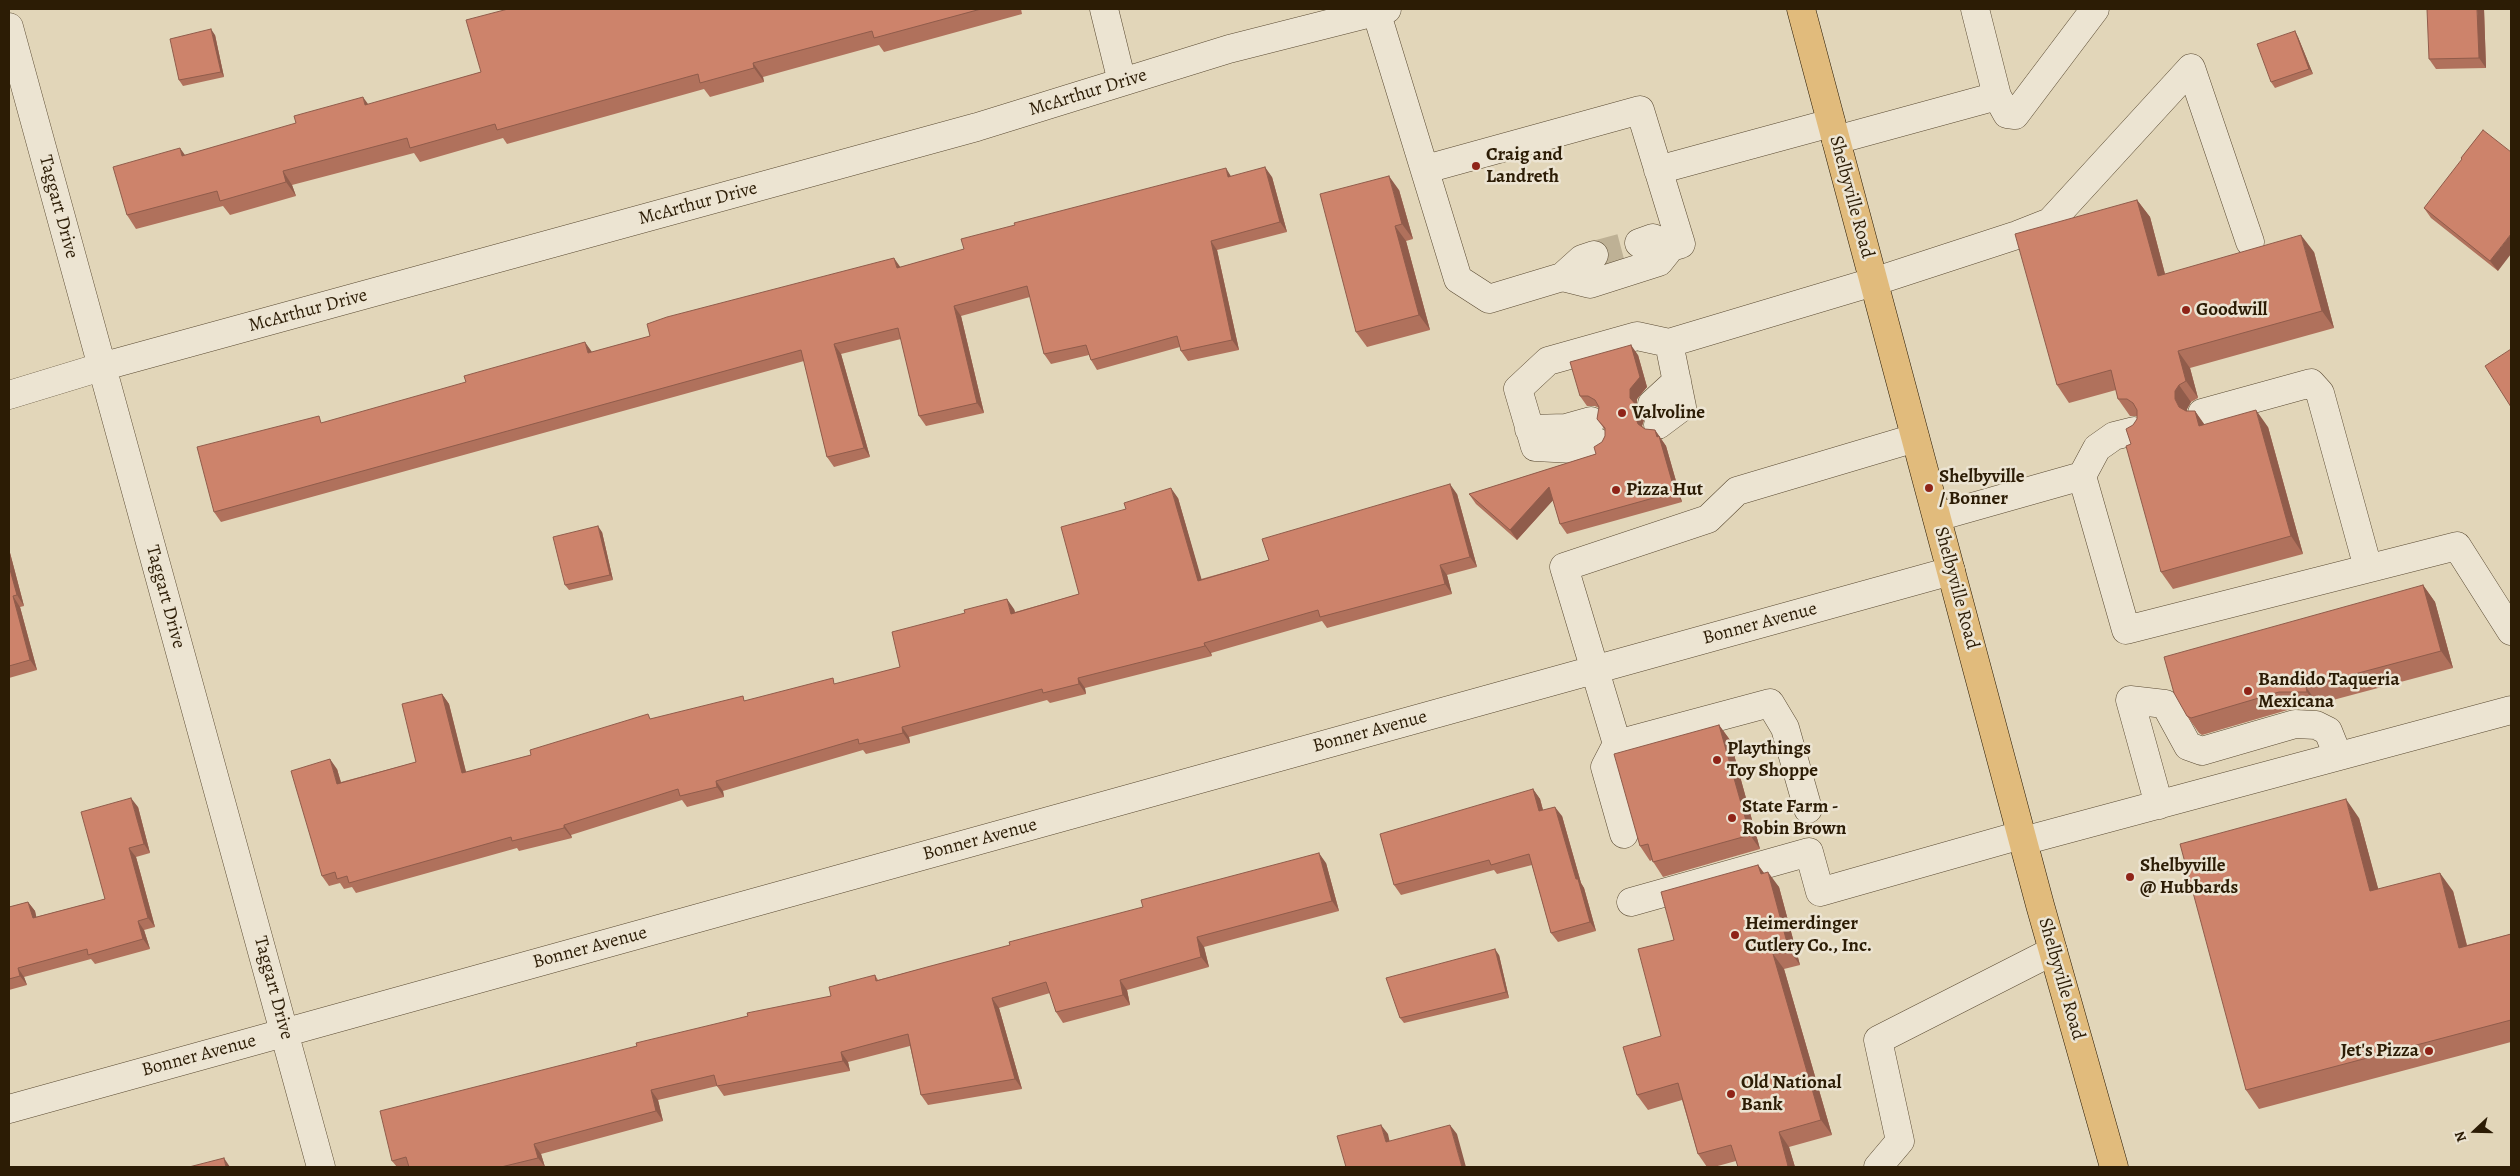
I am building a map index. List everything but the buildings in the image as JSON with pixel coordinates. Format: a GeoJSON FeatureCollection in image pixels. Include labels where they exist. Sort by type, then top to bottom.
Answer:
{"type":"FeatureCollection","features":[{"type":"Feature","properties":{"kind":"main road","name":"Shelbyville Road"},"geometry":{"type":"LineString","coordinates":[[1801,9],[2022,838],[2114,1167]]}},
{"type":"Feature","properties":{"kind":"street"},"geometry":{"type":"LineString","coordinates":[[1104,9],[1122,82]]}},
{"type":"Feature","properties":{"kind":"street"},"geometry":{"type":"LineString","coordinates":[[1974,9],[1997,96],[2007,114],[2015,115],[2095,9]]}},
{"type":"Feature","properties":{"kind":"street"},"geometry":{"type":"LineString","coordinates":[[1382,10],[1458,279],[1489,298],[1562,277],[1582,259],[1594,255]]}},
{"type":"Feature","properties":{"kind":"street","name":"McArthur Drive"},"geometry":{"type":"LineString","coordinates":[[9,395],[101,367],[977,127],[1336,15],[1382,10]]}},
{"type":"Feature","properties":{"kind":"street","name":"Taggart Drive"},"geometry":{"type":"LineString","coordinates":[[9,27],[101,367],[286,1033],[321,1167]]}},
{"type":"Feature","properties":{"kind":"street"},"geometry":{"type":"LineString","coordinates":[[1594,432],[1574,449],[1535,447],[1518,389],[1548,361],[1637,336],[1669,343],[1873,282],[2017,235],[2050,222],[2191,68],[2250,242]]}},
{"type":"Feature","properties":{"kind":"street"},"geometry":{"type":"LineString","coordinates":[[1658,170],[1997,96]]}},
{"type":"Feature","properties":{"kind":"street"},"geometry":{"type":"LineString","coordinates":[[1426,168],[1640,110],[1681,244],[1671,247],[1659,262],[1590,284],[1562,277]]}},
{"type":"Feature","properties":{"kind":"street"},"geometry":{"type":"LineString","coordinates":[[1639,243],[1653,238],[1671,247]]}},
{"type":"Feature","properties":{"kind":"street"},"geometry":{"type":"LineString","coordinates":[[1655,414],[1677,381],[1669,343]]}},
{"type":"Feature","properties":{"kind":"street"},"geometry":{"type":"LineString","coordinates":[[2202,412],[2311,383],[2320,393],[2368,568]]}},
{"type":"Feature","properties":{"kind":"street"},"geometry":{"type":"LineString","coordinates":[[2134,431],[2114,436],[2097,448],[2082,476],[2126,630],[2457,546],[2511,631]]}},
{"type":"Feature","properties":{"kind":"street"},"geometry":{"type":"LineString","coordinates":[[1624,834],[1605,767],[1617,744],[1564,567],[1708,519],[1737,491],[1915,438]]}},
{"type":"Feature","properties":{"kind":"street"},"geometry":{"type":"LineString","coordinates":[[1936,517],[2082,476]]}},
{"type":"Feature","properties":{"kind":"street","name":"Bonner Avenue"},"geometry":{"type":"LineString","coordinates":[[9,1108],[286,1033],[1951,571]]}},
{"type":"Feature","properties":{"kind":"street"},"geometry":{"type":"LineString","coordinates":[[2159,804],[2130,700],[2165,704],[2188,746],[2202,751],[2295,724],[2302,724],[2316,725],[2328,731],[2338,756]]}},
{"type":"Feature","properties":{"kind":"street"},"geometry":{"type":"LineString","coordinates":[[1617,744],[1770,703],[1785,728],[1808,809]]}},
{"type":"Feature","properties":{"kind":"street"},"geometry":{"type":"LineString","coordinates":[[1631,902],[1809,852],[1820,892],[2511,710]]}},
{"type":"Feature","properties":{"kind":"street"},"geometry":{"type":"LineString","coordinates":[[1878,1167],[1900,1141],[1878,1040],[2054,951]]}},
{"type":"Feature","properties":{"kind":"tunnel"},"geometry":{"type":"LineString","coordinates":[[1594,255],[1639,243]]}},
{"type":"Feature","properties":{"kind":"place","name":"Craig and Landreth"},"geometry":{"type":"Point","coordinates":[1476,166]}},
{"type":"Feature","properties":{"kind":"place","name":"Goodwill"},"geometry":{"type":"Point","coordinates":[2186,310]}},
{"type":"Feature","properties":{"kind":"place","name":"Valvoline"},"geometry":{"type":"Point","coordinates":[1622,413]}},
{"type":"Feature","properties":{"kind":"place","name":"Shelbyville / Bonner"},"geometry":{"type":"Point","coordinates":[1929,488]}},
{"type":"Feature","properties":{"kind":"place","name":"Pizza Hut"},"geometry":{"type":"Point","coordinates":[1616,490]}},
{"type":"Feature","properties":{"kind":"place","name":"Bandido Taqueria Mexicana"},"geometry":{"type":"Point","coordinates":[2248,691]}},
{"type":"Feature","properties":{"kind":"place","name":"Playthings Toy Shoppe"},"geometry":{"type":"Point","coordinates":[1717,760]}},
{"type":"Feature","properties":{"kind":"place","name":"State Farm - Robin Brown"},"geometry":{"type":"Point","coordinates":[1732,818]}},
{"type":"Feature","properties":{"kind":"place","name":"Shelbyville @ Hubbards"},"geometry":{"type":"Point","coordinates":[2130,877]}},
{"type":"Feature","properties":{"kind":"place","name":"Heimerdinger Cutlery Co., Inc."},"geometry":{"type":"Point","coordinates":[1735,935]}},
{"type":"Feature","properties":{"kind":"place","name":"Jet's Pizza"},"geometry":{"type":"Point","coordinates":[2429,1051]}},
{"type":"Feature","properties":{"kind":"place","name":"Old National Bank"},"geometry":{"type":"Point","coordinates":[1731,1094]}}]}
